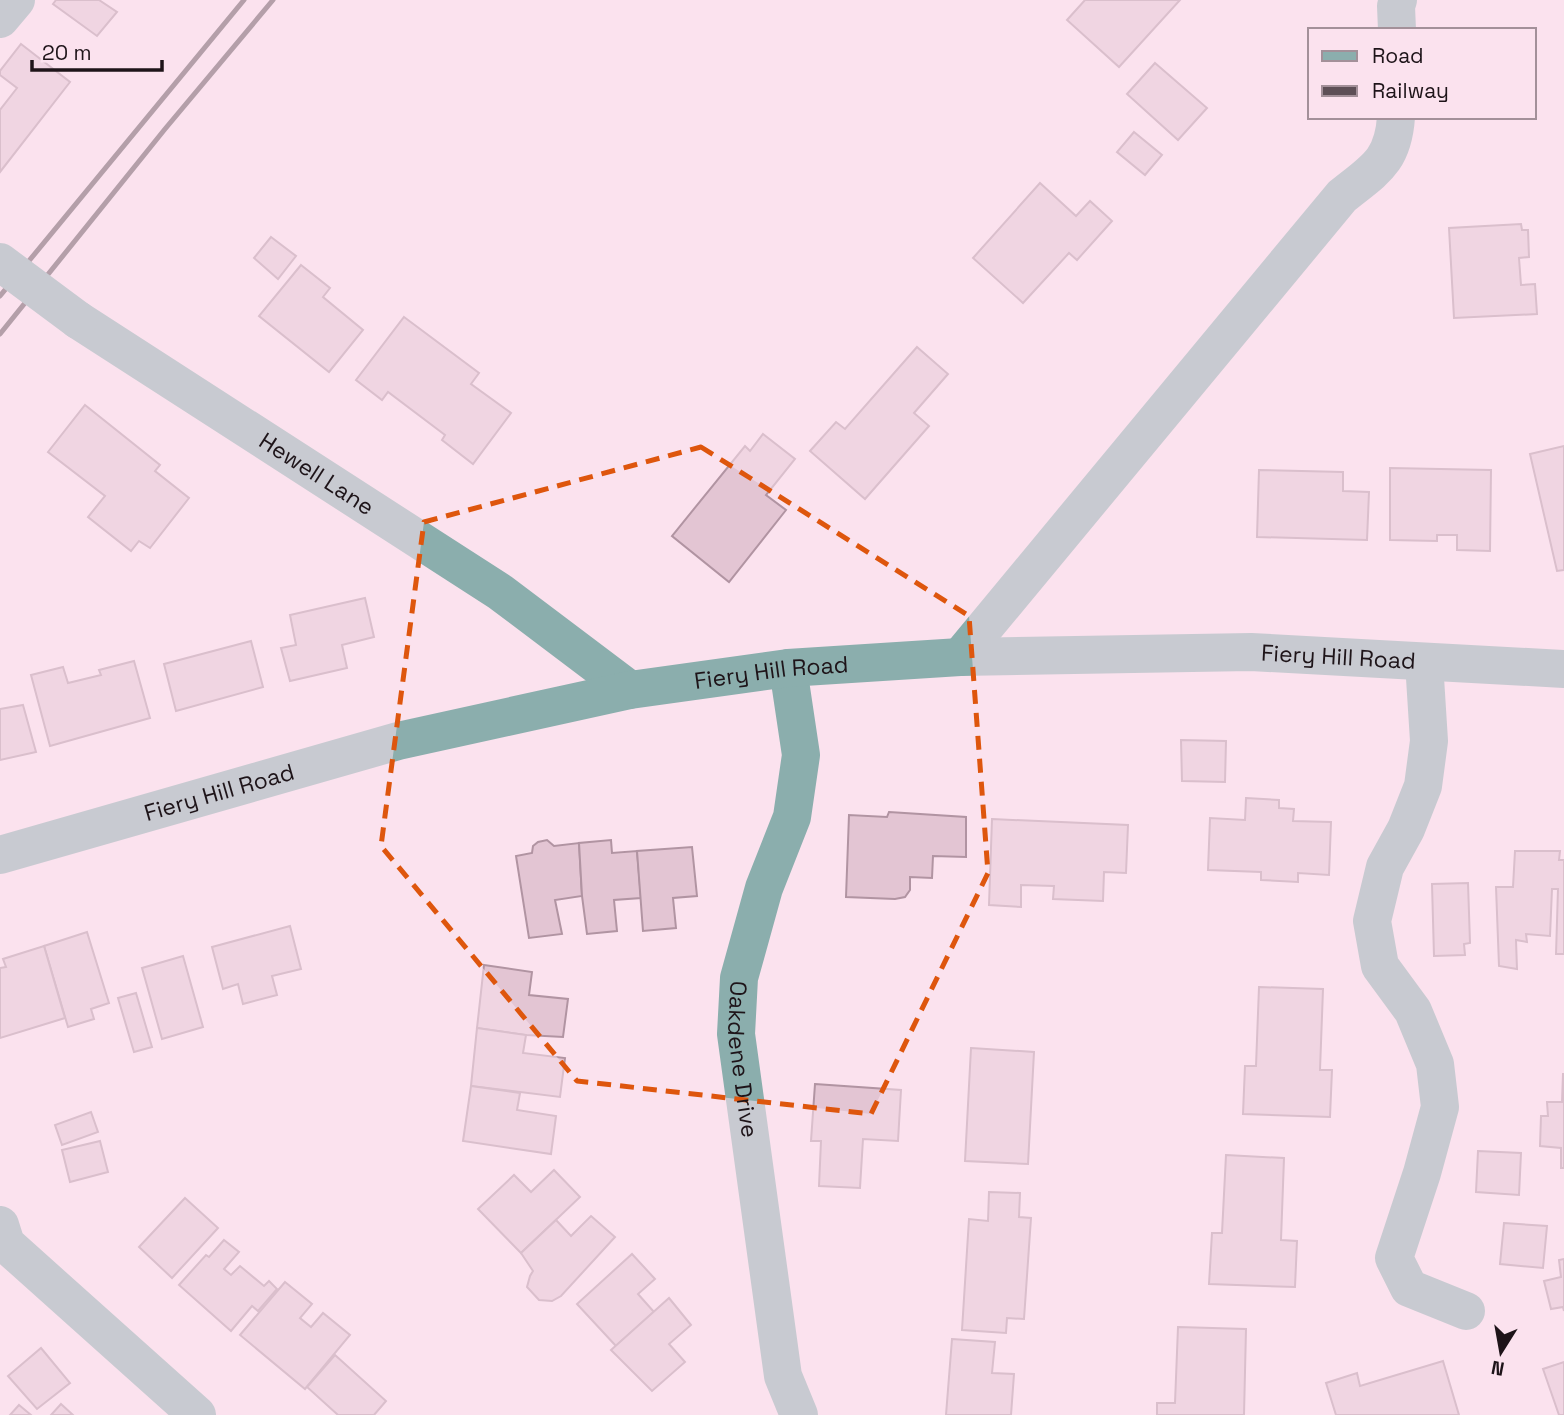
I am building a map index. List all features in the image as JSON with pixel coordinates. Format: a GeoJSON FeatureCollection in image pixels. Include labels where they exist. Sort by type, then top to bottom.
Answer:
{"type":"FeatureCollection","features":[{"type":"Feature","properties":{"kind":"street"},"geometry":{"type":"LineString","coordinates":[[0,19],[16,0]]}},
{"type":"Feature","properties":{"kind":"street"},"geometry":{"type":"LineString","coordinates":[[1397,28],[1398,0]]}},
{"type":"Feature","properties":{"kind":"street"},"geometry":{"type":"LineString","coordinates":[[960,657],[1342,196],[1376,169],[1387,156],[1395,137],[1396,119]]}},
{"type":"Feature","properties":{"kind":"street","name":"Hewell Lane"},"geometry":{"type":"LineString","coordinates":[[0,262],[78,320],[500,592],[630,690]]}},
{"type":"Feature","properties":{"kind":"street","name":"Fiery Hill Road"},"geometry":{"type":"LineString","coordinates":[[0,855],[398,741],[630,690],[788,668],[960,657],[1251,652],[1564,669]]}},
{"type":"Feature","properties":{"kind":"street"},"geometry":{"type":"LineString","coordinates":[[1424,662],[1429,741],[1423,786],[1406,829],[1385,867],[1372,921],[1380,966],[1413,1011],[1435,1064],[1440,1107],[1422,1174],[1394,1258],[1409,1288],[1466,1311]]}},
{"type":"Feature","properties":{"kind":"street","name":"Oakdene Drive"},"geometry":{"type":"LineString","coordinates":[[788,668],[801,755],[792,817],[764,888],[739,978],[736,1034],[783,1376],[799,1415]]}},
{"type":"Feature","properties":{"kind":"street"},"geometry":{"type":"LineString","coordinates":[[0,1225],[6,1244],[197,1415]]}},
{"type":"Feature","properties":{"kind":"highlighted area"},"geometry":{"type":"Polygon","coordinates":[[[701,447],[969,616],[988,873],[871,1114],[577,1081],[381,846],[424,522],[701,447]]]}},
{"type":"Feature","properties":{"kind":"building"},"geometry":{"type":"Polygon","coordinates":[[[56,0],[99,0],[117,12],[97,36],[53,4],[56,0]]]}},
{"type":"Feature","properties":{"kind":"building"},"geometry":{"type":"Polygon","coordinates":[[[1085,0],[1180,0],[1119,67],[1067,20],[1085,0]]]}},
{"type":"Feature","properties":{"kind":"building"},"geometry":{"type":"Polygon","coordinates":[[[21,44],[70,82],[0,172],[0,110],[17,88],[0,75],[0,71],[21,44]]]}},
{"type":"Feature","properties":{"kind":"building"},"geometry":{"type":"Polygon","coordinates":[[[1155,63],[1207,108],[1178,140],[1127,94],[1155,63]]]}},
{"type":"Feature","properties":{"kind":"building"},"geometry":{"type":"Polygon","coordinates":[[[1134,132],[1162,155],[1145,175],[1117,152],[1134,132]]]}},
{"type":"Feature","properties":{"kind":"building"},"geometry":{"type":"Polygon","coordinates":[[[1040,183],[1076,216],[1090,201],[1112,221],[1077,260],[1069,253],[1023,303],[973,258],[1040,183]]]}},
{"type":"Feature","properties":{"kind":"building"},"geometry":{"type":"Polygon","coordinates":[[[1521,224],[1522,230],[1528,230],[1529,257],[1519,258],[1521,285],[1535,284],[1537,314],[1454,318],[1449,228],[1521,224]]]}},
{"type":"Feature","properties":{"kind":"building"},"geometry":{"type":"Polygon","coordinates":[[[271,237],[296,256],[278,279],[254,258],[271,237]]]}},
{"type":"Feature","properties":{"kind":"building"},"geometry":{"type":"Polygon","coordinates":[[[301,265],[330,288],[323,297],[363,330],[329,372],[259,316],[301,265]]]}},
{"type":"Feature","properties":{"kind":"building"},"geometry":{"type":"Polygon","coordinates":[[[404,317],[479,373],[471,384],[511,413],[473,464],[442,440],[445,435],[388,392],[382,400],[356,380],[404,317]]]}},
{"type":"Feature","properties":{"kind":"building"},"geometry":{"type":"Polygon","coordinates":[[[917,347],[948,374],[914,413],[929,426],[865,499],[810,451],[836,422],[845,429],[917,347]]]}},
{"type":"Feature","properties":{"kind":"building"},"geometry":{"type":"Polygon","coordinates":[[[85,405],[160,465],[155,471],[189,498],[150,548],[139,541],[131,551],[88,517],[105,496],[48,452],[85,405]]]}},
{"type":"Feature","properties":{"kind":"building"},"geometry":{"type":"Polygon","coordinates":[[[763,434],[795,459],[766,495],[786,510],[729,582],[672,536],[745,446],[750,451],[763,434]]]}},
{"type":"Feature","properties":{"kind":"building"},"geometry":{"type":"Polygon","coordinates":[[[1564,446],[1564,570],[1557,571],[1530,454],[1564,446]]]}},
{"type":"Feature","properties":{"kind":"building"},"geometry":{"type":"Polygon","coordinates":[[[1390,468],[1491,470],[1490,551],[1457,550],[1457,535],[1437,535],[1437,541],[1390,540],[1390,468]]]}},
{"type":"Feature","properties":{"kind":"building"},"geometry":{"type":"Polygon","coordinates":[[[1259,470],[1343,472],[1343,491],[1369,492],[1367,540],[1257,537],[1259,470]]]}},
{"type":"Feature","properties":{"kind":"building"},"geometry":{"type":"Polygon","coordinates":[[[365,598],[374,637],[342,645],[347,668],[290,681],[281,648],[296,645],[290,615],[365,598]]]}},
{"type":"Feature","properties":{"kind":"building"},"geometry":{"type":"Polygon","coordinates":[[[251,641],[263,687],[176,711],[164,664],[251,641]]]}},
{"type":"Feature","properties":{"kind":"building"},"geometry":{"type":"Polygon","coordinates":[[[134,661],[150,718],[50,746],[31,675],[63,667],[68,683],[101,675],[99,670],[134,661]]]}},
{"type":"Feature","properties":{"kind":"building"},"geometry":{"type":"Polygon","coordinates":[[[23,705],[36,752],[0,760],[0,709],[23,705]]]}},
{"type":"Feature","properties":{"kind":"building"},"geometry":{"type":"Polygon","coordinates":[[[1181,740],[1226,741],[1225,782],[1182,781],[1181,740]]]}},
{"type":"Feature","properties":{"kind":"building"},"geometry":{"type":"Polygon","coordinates":[[[1246,798],[1279,800],[1279,808],[1294,809],[1293,821],[1331,822],[1329,875],[1298,873],[1298,882],[1261,880],[1261,872],[1208,870],[1210,818],[1245,820],[1246,798]]]}},
{"type":"Feature","properties":{"kind":"building"},"geometry":{"type":"Polygon","coordinates":[[[889,812],[966,817],[966,857],[933,856],[932,878],[910,877],[910,890],[905,897],[846,897],[849,815],[887,817],[889,812]]]}},
{"type":"Feature","properties":{"kind":"building"},"geometry":{"type":"Polygon","coordinates":[[[992,819],[1128,825],[1126,873],[1104,872],[1103,901],[1053,899],[1054,886],[1021,885],[1021,907],[989,905],[992,819]]]}},
{"type":"Feature","properties":{"kind":"building"},"geometry":{"type":"Polygon","coordinates":[[[547,840],[554,846],[579,843],[582,896],[555,900],[562,934],[529,938],[516,856],[532,853],[533,846],[547,840]]]}},
{"type":"Feature","properties":{"kind":"building"},"geometry":{"type":"Polygon","coordinates":[[[611,840],[612,853],[637,851],[641,898],[614,900],[617,931],[587,934],[579,843],[611,840]]]}},
{"type":"Feature","properties":{"kind":"building"},"geometry":{"type":"Polygon","coordinates":[[[692,847],[697,896],[673,898],[676,928],[643,931],[637,851],[692,847]]]}},
{"type":"Feature","properties":{"kind":"building"},"geometry":{"type":"Polygon","coordinates":[[[1515,851],[1560,851],[1559,860],[1564,860],[1564,954],[1556,954],[1558,889],[1552,889],[1550,936],[1526,934],[1527,942],[1516,940],[1517,969],[1499,966],[1496,887],[1513,887],[1515,851]]]}},
{"type":"Feature","properties":{"kind":"building"},"geometry":{"type":"Polygon","coordinates":[[[1468,883],[1470,943],[1464,944],[1465,955],[1434,956],[1432,884],[1468,883]]]}},
{"type":"Feature","properties":{"kind":"building"},"geometry":{"type":"Polygon","coordinates":[[[290,926],[301,969],[272,976],[277,995],[243,1004],[238,984],[223,989],[212,947],[290,926]]]}},
{"type":"Feature","properties":{"kind":"building"},"geometry":{"type":"Polygon","coordinates":[[[87,932],[109,1003],[91,1009],[94,1019],[68,1027],[44,946],[87,932]]]}},
{"type":"Feature","properties":{"kind":"building"},"geometry":{"type":"Polygon","coordinates":[[[44,946],[65,1018],[0,1038],[0,968],[6,967],[3,959],[44,946]]]}},
{"type":"Feature","properties":{"kind":"building"},"geometry":{"type":"Polygon","coordinates":[[[183,956],[203,1027],[162,1039],[142,968],[183,956]]]}},
{"type":"Feature","properties":{"kind":"building"},"geometry":{"type":"Polygon","coordinates":[[[484,965],[532,972],[529,995],[568,999],[563,1037],[477,1028],[484,965]]]}},
{"type":"Feature","properties":{"kind":"building"},"geometry":{"type":"Polygon","coordinates":[[[1259,987],[1323,989],[1320,1070],[1332,1070],[1330,1117],[1243,1114],[1245,1066],[1256,1066],[1259,987]]]}},
{"type":"Feature","properties":{"kind":"building"},"geometry":{"type":"Polygon","coordinates":[[[136,993],[152,1047],[134,1052],[118,998],[136,993]]]}},
{"type":"Feature","properties":{"kind":"building"},"geometry":{"type":"Polygon","coordinates":[[[477,1028],[526,1035],[523,1053],[565,1058],[560,1097],[471,1086],[477,1028]]]}},
{"type":"Feature","properties":{"kind":"building"},"geometry":{"type":"Polygon","coordinates":[[[971,1048],[1034,1052],[1028,1164],[965,1161],[971,1048]]]}},
{"type":"Feature","properties":{"kind":"building"},"geometry":{"type":"Polygon","coordinates":[[[1563,1074],[1564,1168],[1561,1168],[1561,1148],[1540,1146],[1541,1116],[1548,1116],[1547,1102],[1562,1102],[1563,1074]]]}},
{"type":"Feature","properties":{"kind":"building"},"geometry":{"type":"Polygon","coordinates":[[[815,1084],[901,1090],[898,1141],[863,1139],[860,1188],[819,1186],[821,1141],[811,1141],[815,1084]]]}},
{"type":"Feature","properties":{"kind":"building"},"geometry":{"type":"Polygon","coordinates":[[[471,1086],[520,1093],[517,1110],[556,1116],[551,1154],[463,1141],[471,1086]]]}},
{"type":"Feature","properties":{"kind":"building"},"geometry":{"type":"Polygon","coordinates":[[[91,1112],[98,1132],[62,1145],[55,1125],[91,1112]]]}},
{"type":"Feature","properties":{"kind":"building"},"geometry":{"type":"Polygon","coordinates":[[[100,1141],[108,1172],[70,1182],[62,1150],[100,1141]]]}},
{"type":"Feature","properties":{"kind":"building"},"geometry":{"type":"Polygon","coordinates":[[[1478,1151],[1521,1153],[1519,1195],[1476,1192],[1478,1151]]]}},
{"type":"Feature","properties":{"kind":"building"},"geometry":{"type":"Polygon","coordinates":[[[1226,1155],[1284,1158],[1281,1240],[1297,1241],[1295,1287],[1209,1284],[1212,1233],[1222,1233],[1226,1155]]]}},
{"type":"Feature","properties":{"kind":"building"},"geometry":{"type":"Polygon","coordinates":[[[554,1170],[580,1197],[521,1253],[478,1209],[514,1175],[531,1192],[554,1170]]]}},
{"type":"Feature","properties":{"kind":"building"},"geometry":{"type":"Polygon","coordinates":[[[989,1192],[1020,1193],[1019,1217],[1031,1218],[1024,1319],[1007,1318],[1006,1333],[962,1330],[969,1219],[988,1221],[989,1192]]]}},
{"type":"Feature","properties":{"kind":"building"},"geometry":{"type":"Polygon","coordinates":[[[185,1198],[218,1228],[172,1278],[139,1247],[185,1198]]]}},
{"type":"Feature","properties":{"kind":"building"},"geometry":{"type":"Polygon","coordinates":[[[591,1216],[615,1237],[561,1296],[552,1301],[539,1300],[527,1287],[533,1271],[521,1253],[556,1220],[571,1236],[591,1216]]]}},
{"type":"Feature","properties":{"kind":"building"},"geometry":{"type":"Polygon","coordinates":[[[1504,1223],[1547,1226],[1543,1268],[1500,1264],[1504,1223]]]}},
{"type":"Feature","properties":{"kind":"building"},"geometry":{"type":"Polygon","coordinates":[[[224,1240],[239,1252],[224,1269],[231,1275],[240,1266],[264,1286],[269,1281],[277,1289],[258,1311],[252,1306],[231,1331],[179,1285],[206,1255],[209,1257],[224,1240]]]}},
{"type":"Feature","properties":{"kind":"building"},"geometry":{"type":"Polygon","coordinates":[[[632,1254],[655,1279],[638,1294],[654,1312],[616,1346],[577,1304],[632,1254]]]}},
{"type":"Feature","properties":{"kind":"building"},"geometry":{"type":"Polygon","coordinates":[[[1564,1259],[1564,1311],[1563,1307],[1551,1309],[1544,1281],[1561,1277],[1559,1260],[1564,1259]]]}},
{"type":"Feature","properties":{"kind":"building"},"geometry":{"type":"Polygon","coordinates":[[[285,1282],[312,1304],[300,1318],[311,1327],[323,1313],[350,1335],[305,1389],[240,1335],[285,1282]]]}},
{"type":"Feature","properties":{"kind":"building"},"geometry":{"type":"Polygon","coordinates":[[[669,1298],[691,1325],[669,1344],[685,1362],[652,1391],[611,1350],[669,1298]]]}},
{"type":"Feature","properties":{"kind":"building"},"geometry":{"type":"Polygon","coordinates":[[[1178,1327],[1246,1329],[1244,1415],[1157,1415],[1157,1403],[1175,1403],[1178,1327]]]}},
{"type":"Feature","properties":{"kind":"building"},"geometry":{"type":"Polygon","coordinates":[[[952,1339],[995,1342],[992,1373],[1014,1374],[1011,1415],[946,1415],[952,1339]]]}},
{"type":"Feature","properties":{"kind":"building"},"geometry":{"type":"Polygon","coordinates":[[[41,1348],[70,1383],[37,1409],[8,1376],[41,1348]]]}},
{"type":"Feature","properties":{"kind":"building"},"geometry":{"type":"Polygon","coordinates":[[[335,1355],[386,1401],[374,1415],[338,1415],[307,1387],[335,1355]]]}},
{"type":"Feature","properties":{"kind":"building"},"geometry":{"type":"Polygon","coordinates":[[[1443,1361],[1459,1415],[1336,1415],[1326,1383],[1357,1373],[1360,1386],[1443,1361]]]}},
{"type":"Feature","properties":{"kind":"building"},"geometry":{"type":"Polygon","coordinates":[[[1564,1362],[1564,1415],[1559,1415],[1543,1369],[1564,1362]]]}},
{"type":"Feature","properties":{"kind":"building"},"geometry":{"type":"Polygon","coordinates":[[[61,1404],[73,1415],[51,1415],[61,1404]]]}},
{"type":"Feature","properties":{"kind":"building"},"geometry":{"type":"Polygon","coordinates":[[[19,1405],[31,1415],[10,1415],[19,1405]]]}},
{"type":"Feature","properties":{"kind":"railway"},"geometry":{"type":"LineString","coordinates":[[0,296],[244,0]]}},
{"type":"Feature","properties":{"kind":"railway"},"geometry":{"type":"LineString","coordinates":[[0,334],[273,0]]}}]}
